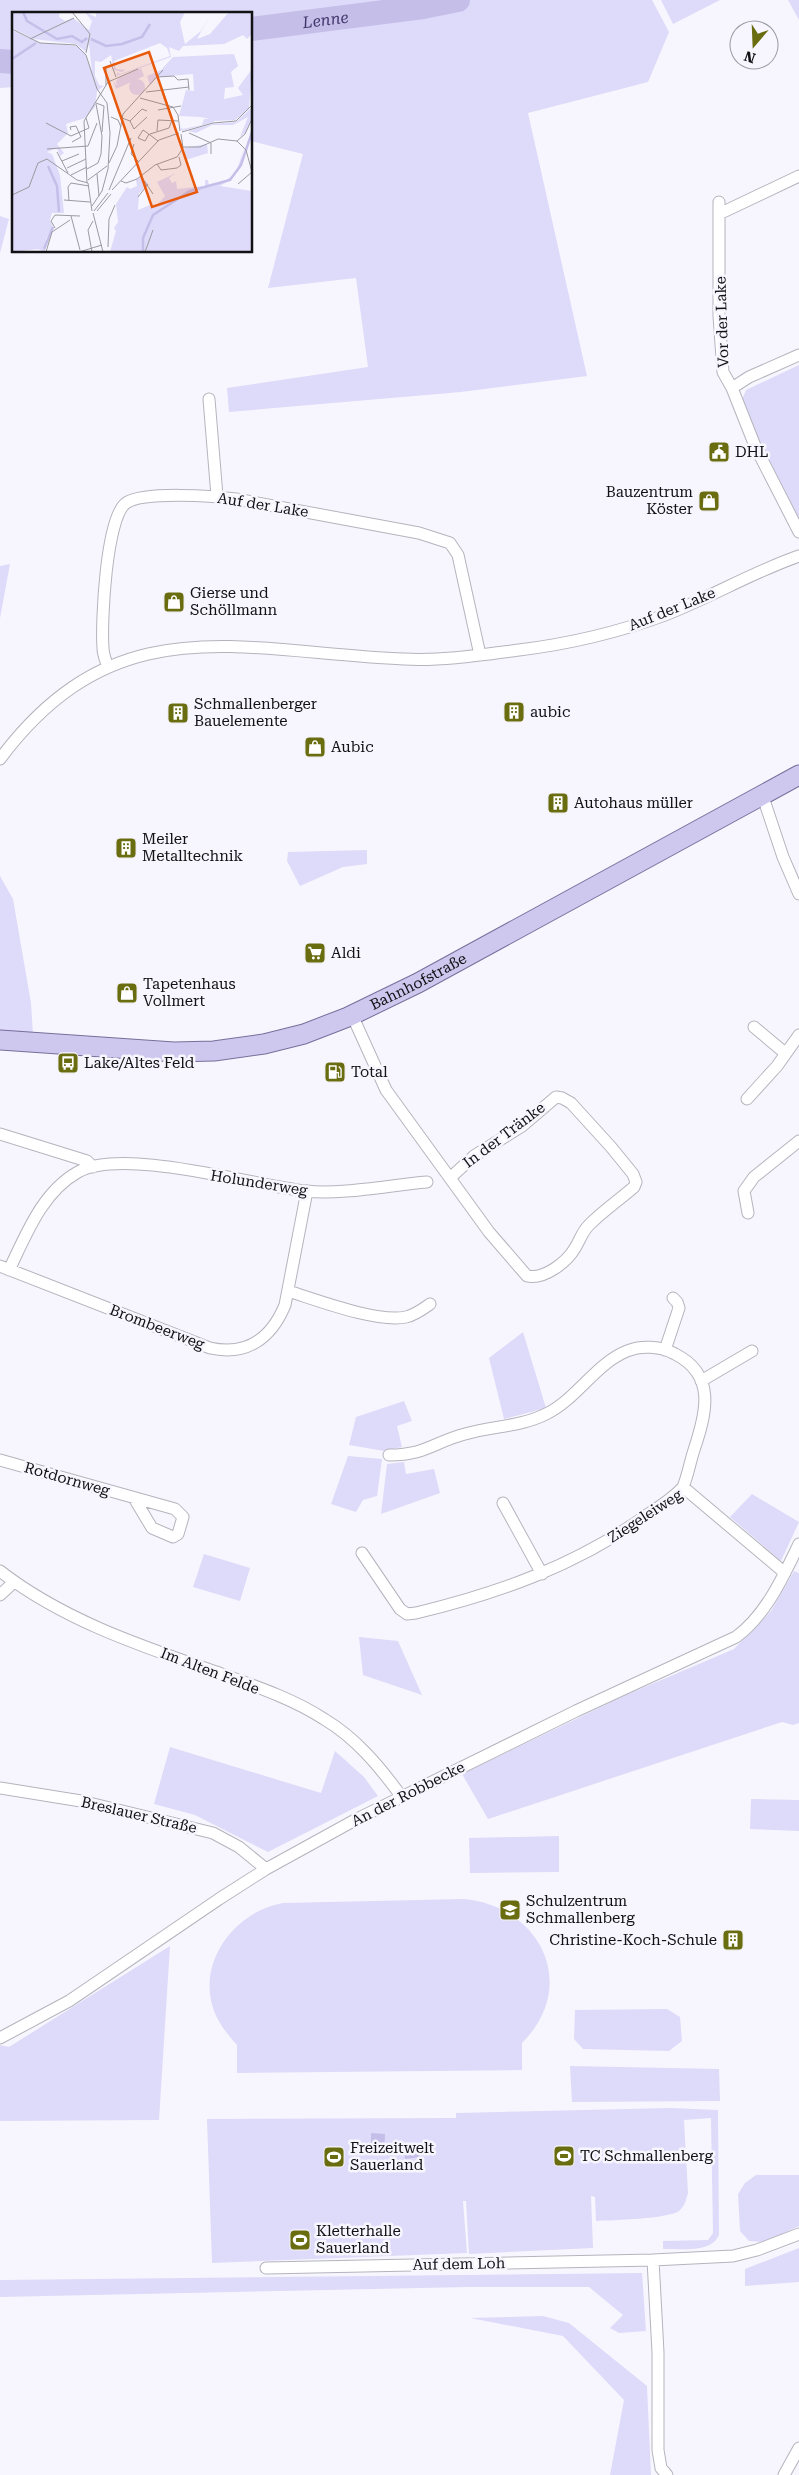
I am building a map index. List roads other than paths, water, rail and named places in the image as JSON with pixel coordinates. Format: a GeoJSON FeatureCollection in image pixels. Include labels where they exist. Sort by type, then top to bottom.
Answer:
{"type":"FeatureCollection","features":[{"type":"Feature","properties":{"kind":"main road","name":"Bahnhofstraße"},"geometry":{"type":"LineString","coordinates":[[0,1040],[174,1052],[214,1051],[284,1039],[352,1014],[450,966],[799,775]]}},
{"type":"Feature","properties":{"kind":"street"},"geometry":{"type":"LineString","coordinates":[[719,214],[799,176]]}},
{"type":"Feature","properties":{"kind":"street","name":"Vor der Lake"},"geometry":{"type":"LineString","coordinates":[[719,202],[720,360],[723,372],[732,388],[755,446],[799,532]]}},
{"type":"Feature","properties":{"kind":"street"},"geometry":{"type":"LineString","coordinates":[[732,388],[750,377],[799,355]]}},
{"type":"Feature","properties":{"kind":"street"},"geometry":{"type":"LineString","coordinates":[[208,400],[217,496]]}},
{"type":"Feature","properties":{"kind":"street","name":"Auf der Lake"},"geometry":{"type":"LineString","coordinates":[[108,667],[103,651],[103,612],[113,530],[121,508],[135,499],[157,496],[217,496],[419,533],[450,543],[458,555],[480,655]]}},
{"type":"Feature","properties":{"kind":"street","name":"Auf der Lake"},"geometry":{"type":"LineString","coordinates":[[0,759],[38,713],[61,695],[108,667],[128,659],[166,650],[219,645],[406,660],[522,650],[635,625],[665,615],[737,581],[799,556]]}},
{"type":"Feature","properties":{"kind":"street"},"geometry":{"type":"LineString","coordinates":[[762,794],[783,857],[799,894]]}},
{"type":"Feature","properties":{"kind":"street","name":"In der Tränke"},"geometry":{"type":"LineString","coordinates":[[352,1014],[386,1090],[450,1178],[512,1261],[527,1276],[535,1278],[542,1276],[570,1254],[590,1224],[634,1187],[636,1182],[633,1174],[611,1147],[571,1103],[556,1097],[522,1126],[474,1156],[450,1178]]}},
{"type":"Feature","properties":{"kind":"street"},"geometry":{"type":"LineString","coordinates":[[754,1027],[786,1053]]}},
{"type":"Feature","properties":{"kind":"street"},"geometry":{"type":"LineString","coordinates":[[747,1099],[777,1066],[799,1035]]}},
{"type":"Feature","properties":{"kind":"street"},"geometry":{"type":"LineString","coordinates":[[0,1134],[87,1161],[93,1167]]}},
{"type":"Feature","properties":{"kind":"street"},"geometry":{"type":"LineString","coordinates":[[748,1213],[744,1191],[754,1177],[799,1141]]}},
{"type":"Feature","properties":{"kind":"street","name":"Holunderweg"},"geometry":{"type":"LineString","coordinates":[[4,1268],[51,1195],[78,1172],[93,1167],[117,1163],[137,1164],[307,1191],[372,1188],[427,1182]]}},
{"type":"Feature","properties":{"kind":"street","name":"Brombeerweg"},"geometry":{"type":"LineString","coordinates":[[4,1268],[221,1350],[241,1349],[261,1341],[278,1320],[288,1291],[307,1191]]}},
{"type":"Feature","properties":{"kind":"street"},"geometry":{"type":"LineString","coordinates":[[288,1291],[371,1315],[392,1318],[406,1317],[430,1304]]}},
{"type":"Feature","properties":{"kind":"street"},"geometry":{"type":"LineString","coordinates":[[665,1350],[679,1308],[673,1298]]}},
{"type":"Feature","properties":{"kind":"street"},"geometry":{"type":"LineString","coordinates":[[389,1455],[418,1453],[464,1434],[510,1426],[540,1417],[565,1402],[619,1354],[640,1347],[665,1350],[679,1356],[692,1366],[701,1381],[706,1398],[704,1418],[683,1487]]}},
{"type":"Feature","properties":{"kind":"street"},"geometry":{"type":"LineString","coordinates":[[701,1381],[752,1351]]}},
{"type":"Feature","properties":{"kind":"street","name":"Rotdornweg"},"geometry":{"type":"LineString","coordinates":[[0,1460],[134,1498]]}},
{"type":"Feature","properties":{"kind":"street","name":"Ziegeleiweg"},"geometry":{"type":"LineString","coordinates":[[362,1552],[400,1609],[406,1614],[426,1611],[504,1590],[578,1557],[631,1527],[673,1497],[683,1487],[785,1573]]}},
{"type":"Feature","properties":{"kind":"street"},"geometry":{"type":"LineString","coordinates":[[503,1503],[542,1574]]}},
{"type":"Feature","properties":{"kind":"street","name":"An der Robbecke"},"geometry":{"type":"LineString","coordinates":[[1,2037],[70,2001],[266,1869],[401,1796],[576,1711],[728,1642],[752,1622],[785,1573],[799,1544]]}},
{"type":"Feature","properties":{"kind":"street","name":"Im Alten Felde"},"geometry":{"type":"LineString","coordinates":[[0,1571],[14,1582],[106,1632],[243,1682],[323,1718],[366,1753],[401,1796]]}},
{"type":"Feature","properties":{"kind":"street"},"geometry":{"type":"LineString","coordinates":[[0,1595],[14,1582]]}},
{"type":"Feature","properties":{"kind":"street","name":"Breslauer Straße"},"geometry":{"type":"LineString","coordinates":[[0,1789],[81,1801],[213,1833],[239,1847],[266,1869]]}},
{"type":"Feature","properties":{"kind":"street","name":"Auf dem Loh"},"geometry":{"type":"LineString","coordinates":[[266,2268],[653,2260],[733,2256],[757,2250],[799,2234]]}},
{"type":"Feature","properties":{"kind":"street"},"geometry":{"type":"LineString","coordinates":[[653,2260],[658,2352],[658,2450],[661,2468],[667,2475]]}},
{"type":"Feature","properties":{"kind":"street"},"geometry":{"type":"LineString","coordinates":[[784,2475],[799,2448]]}},
{"type":"Feature","properties":{"kind":"waterway","name":"Lenne"},"geometry":{"type":"LineString","coordinates":[[252,29],[423,7],[458,0]]}},
{"type":"Feature","properties":{"kind":"waterway","name":"Lenne"},"geometry":{"type":"LineString","coordinates":[[0,61],[12,62]]}},
{"type":"Feature","properties":{"kind":"place","name":"DHL"},"geometry":{"type":"Point","coordinates":[719,452]}},
{"type":"Feature","properties":{"kind":"place","name":"Bauzentrum Köster"},"geometry":{"type":"Point","coordinates":[709,501]}},
{"type":"Feature","properties":{"kind":"place","name":"Gierse und Schöllmann"},"geometry":{"type":"Point","coordinates":[174,602]}},
{"type":"Feature","properties":{"kind":"place","name":"aubic"},"geometry":{"type":"Point","coordinates":[514,712]}},
{"type":"Feature","properties":{"kind":"place","name":"Schmallenberger Bauelemente"},"geometry":{"type":"Point","coordinates":[178,713]}},
{"type":"Feature","properties":{"kind":"place","name":"Aubic"},"geometry":{"type":"Point","coordinates":[315,747]}},
{"type":"Feature","properties":{"kind":"place","name":"Autohaus müller"},"geometry":{"type":"Point","coordinates":[558,803]}},
{"type":"Feature","properties":{"kind":"place","name":"Meiler Metalltechnik"},"geometry":{"type":"Point","coordinates":[126,848]}},
{"type":"Feature","properties":{"kind":"place","name":"Aldi"},"geometry":{"type":"Point","coordinates":[315,953]}},
{"type":"Feature","properties":{"kind":"place","name":"Tapetenhaus Vollmert"},"geometry":{"type":"Point","coordinates":[127,993]}},
{"type":"Feature","properties":{"kind":"place","name":"Lake/Altes Feld"},"geometry":{"type":"Point","coordinates":[68,1063]}},
{"type":"Feature","properties":{"kind":"place","name":"Total"},"geometry":{"type":"Point","coordinates":[335,1072]}},
{"type":"Feature","properties":{"kind":"place","name":"Schulzentrum Schmallenberg"},"geometry":{"type":"Point","coordinates":[510,1910]}},
{"type":"Feature","properties":{"kind":"place","name":"Christine-Koch-Schule"},"geometry":{"type":"Point","coordinates":[733,1940]}},
{"type":"Feature","properties":{"kind":"place","name":"TC Schmallenberg"},"geometry":{"type":"Point","coordinates":[564,2156]}},
{"type":"Feature","properties":{"kind":"place","name":"Freizeitwelt Sauerland"},"geometry":{"type":"Point","coordinates":[334,2157]}},
{"type":"Feature","properties":{"kind":"place","name":"Kletterhalle Sauerland"},"geometry":{"type":"Point","coordinates":[300,2240]}}]}
